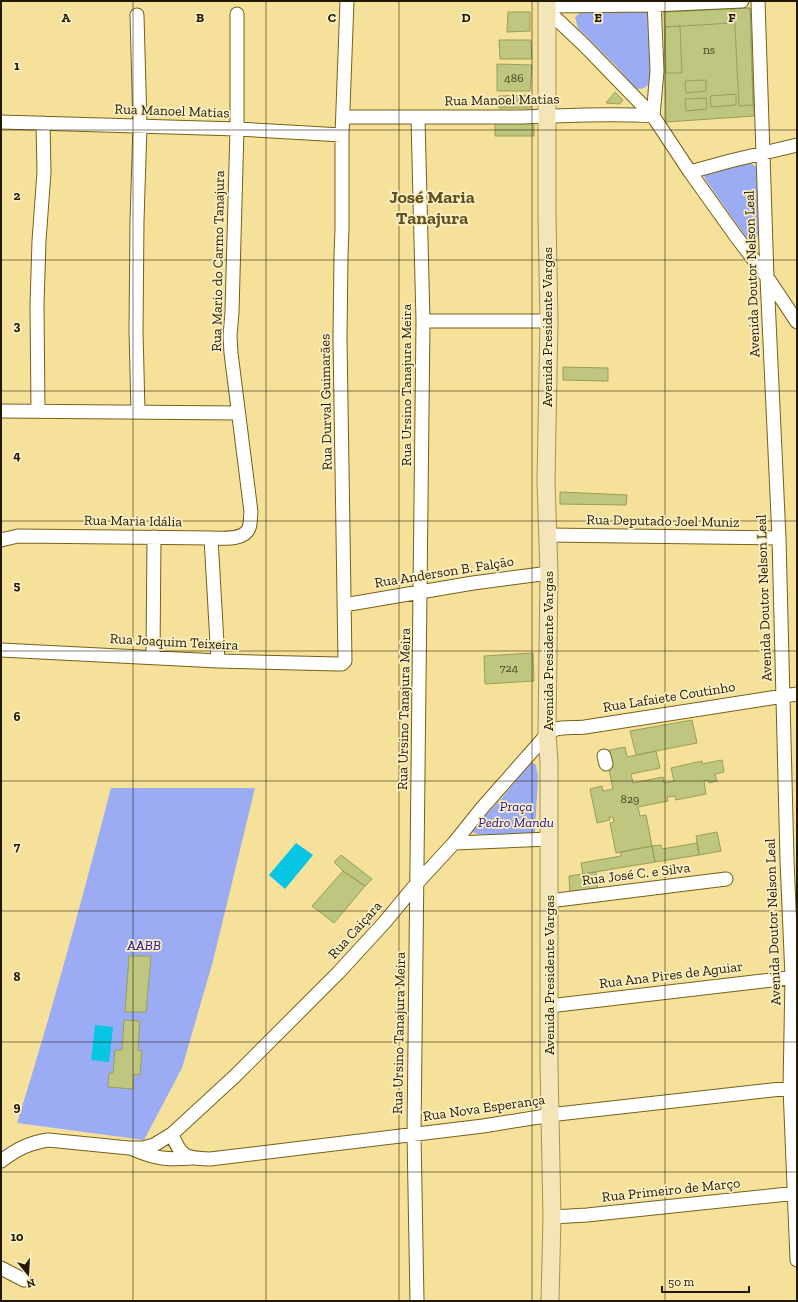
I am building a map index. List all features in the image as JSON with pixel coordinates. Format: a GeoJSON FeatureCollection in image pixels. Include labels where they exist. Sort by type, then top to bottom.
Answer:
{"type":"FeatureCollection","features":[{"type":"Feature","properties":{"kind":"main road","name":"Avenida Presidente Vargas"},"geometry":{"type":"LineString","coordinates":[[547,6],[547,218],[549,321],[546,481],[549,573],[547,733],[549,762],[549,1006],[552,1217],[550,1301]]}},
{"type":"Feature","properties":{"kind":"street","name":"Rua Durval Guimarães"},"geometry":{"type":"LineString","coordinates":[[338,664],[342,664],[345,661],[340,340],[342,135],[347,117],[347,1]]}},
{"type":"Feature","properties":{"kind":"street"},"geometry":{"type":"LineString","coordinates":[[547,6],[742,1]]}},
{"type":"Feature","properties":{"kind":"street","name":"Avenida Doutor Nelson Leal"},"geometry":{"type":"LineString","coordinates":[[758,1],[767,277],[779,538],[782,696],[794,977],[794,1067],[790,1088],[796,1193],[797,1260]]}},
{"type":"Feature","properties":{"kind":"street"},"geometry":{"type":"LineString","coordinates":[[653,116],[657,71],[654,3]]}},
{"type":"Feature","properties":{"kind":"street"},"geometry":{"type":"LineString","coordinates":[[547,6],[653,116],[690,172],[767,277],[797,322]]}},
{"type":"Feature","properties":{"kind":"street","name":"Rua Mario do Carmo Tanajura"},"geometry":{"type":"LineString","coordinates":[[237,14],[237,129],[230,336],[251,512],[247,532]]}},
{"type":"Feature","properties":{"kind":"street"},"geometry":{"type":"LineString","coordinates":[[137,15],[140,126],[136,331],[138,412]]}},
{"type":"Feature","properties":{"kind":"street","name":"Rua Manoel Matias"},"geometry":{"type":"LineString","coordinates":[[347,117],[522,117],[614,114],[653,116]]}},
{"type":"Feature","properties":{"kind":"street","name":"Rua Ursino Tanajura Meira"},"geometry":{"type":"LineString","coordinates":[[417,1301],[414,1134],[418,882],[423,321],[418,118]]}},
{"type":"Feature","properties":{"kind":"street","name":"Rua Manoel Matias"},"geometry":{"type":"LineString","coordinates":[[1,122],[237,129],[342,135]]}},
{"type":"Feature","properties":{"kind":"street"},"geometry":{"type":"LineString","coordinates":[[38,411],[37,298],[44,172],[43,123]]}},
{"type":"Feature","properties":{"kind":"street"},"geometry":{"type":"LineString","coordinates":[[690,172],[763,152],[797,145]]}},
{"type":"Feature","properties":{"kind":"street"},"geometry":{"type":"LineString","coordinates":[[423,321],[549,321]]}},
{"type":"Feature","properties":{"kind":"street"},"geometry":{"type":"LineString","coordinates":[[1,411],[238,413]]}},
{"type":"Feature","properties":{"kind":"street","name":"Rua Maria Idália"},"geometry":{"type":"LineString","coordinates":[[1,540],[18,536],[211,538],[242,536],[247,532]]}},
{"type":"Feature","properties":{"kind":"street","name":"Rua Deputado Joel Muniz"},"geometry":{"type":"LineString","coordinates":[[548,535],[779,538]]}},
{"type":"Feature","properties":{"kind":"street"},"geometry":{"type":"LineString","coordinates":[[153,657],[154,537]]}},
{"type":"Feature","properties":{"kind":"street"},"geometry":{"type":"LineString","coordinates":[[211,538],[218,661]]}},
{"type":"Feature","properties":{"kind":"street","name":"Rua Anderson B. Falção"},"geometry":{"type":"LineString","coordinates":[[344,605],[514,577],[549,573]]}},
{"type":"Feature","properties":{"kind":"street","name":"Rua Joaquim Teixeira"},"geometry":{"type":"LineString","coordinates":[[4,650],[218,661],[338,664]]}},
{"type":"Feature","properties":{"kind":"street","name":"Rua Lafaiete Coutinho"},"geometry":{"type":"LineString","coordinates":[[547,733],[558,728],[569,729],[797,694]]}},
{"type":"Feature","properties":{"kind":"street","name":"Rua Caiçara"},"geometry":{"type":"LineString","coordinates":[[129,1148],[143,1148],[154,1145],[172,1134],[235,1076],[328,984],[454,843],[482,808],[547,733]]}},
{"type":"Feature","properties":{"kind":"street"},"geometry":{"type":"LineString","coordinates":[[454,843],[549,839]]}},
{"type":"Feature","properties":{"kind":"street","name":"Rua José C. e Silva"},"geometry":{"type":"LineString","coordinates":[[549,901],[726,879]]}},
{"type":"Feature","properties":{"kind":"street","name":"Rua Ana Pires de Aguiar"},"geometry":{"type":"LineString","coordinates":[[549,1006],[794,977]]}},
{"type":"Feature","properties":{"kind":"street","name":"Rua Nova Esperança"},"geometry":{"type":"LineString","coordinates":[[172,1134],[184,1156],[210,1159],[516,1121],[550,1115],[790,1088]]}},
{"type":"Feature","properties":{"kind":"street"},"geometry":{"type":"LineString","coordinates":[[1,1161],[22,1147],[48,1140],[129,1148],[154,1158],[164,1160],[195,1158]]}},
{"type":"Feature","properties":{"kind":"street","name":"Rua Primeiro de Março"},"geometry":{"type":"LineString","coordinates":[[552,1217],[587,1215],[796,1193]]}},
{"type":"Feature","properties":{"kind":"street"},"geometry":{"type":"LineString","coordinates":[[1,1268],[24,1280]]}},
{"type":"Feature","properties":{"kind":"green space"},"geometry":{"type":"Polygon","coordinates":[[[648,11],[650,16],[652,61],[651,78],[647,86],[636,89],[616,66],[578,28],[575,17],[581,12],[648,11]]]}},
{"type":"Feature","properties":{"kind":"green space"},"geometry":{"type":"Polygon","coordinates":[[[748,161],[756,167],[761,206],[758,235],[755,242],[750,243],[705,179],[704,174],[748,161]]]}},
{"type":"Feature","properties":{"kind":"green space","name":"Praça Pedro Mandu"},"geometry":{"type":"Polygon","coordinates":[[[531,762],[536,765],[538,776],[535,833],[519,835],[478,834],[472,832],[478,823],[502,798],[531,762]]]}},
{"type":"Feature","properties":{"kind":"green space","name":"AABB"},"geometry":{"type":"Polygon","coordinates":[[[111,788],[255,788],[213,961],[182,1068],[144,1140],[17,1123],[66,956],[111,788]]]}},
{"type":"Feature","properties":{"kind":"shaded area"},"geometry":{"type":"Polygon","coordinates":[[[296,843],[313,855],[285,889],[269,875],[296,843]]]}},
{"type":"Feature","properties":{"kind":"shaded area"},"geometry":{"type":"Polygon","coordinates":[[[95,1025],[113,1027],[109,1062],[91,1060],[95,1025]]]}},
{"type":"Feature","properties":{"kind":"building"},"geometry":{"type":"Polygon","coordinates":[[[731,8],[732,23],[665,27],[664,12],[731,8]]]}},
{"type":"Feature","properties":{"kind":"building"},"geometry":{"type":"Polygon","coordinates":[[[734,8],[750,8],[753,105],[739,106],[734,8]]]}},
{"type":"Feature","properties":{"kind":"building"},"geometry":{"type":"Polygon","coordinates":[[[750,8],[754,116],[666,122],[664,12],[750,8]]]}},
{"type":"Feature","properties":{"kind":"building"},"geometry":{"type":"Polygon","coordinates":[[[508,12],[530,12],[530,31],[507,32],[508,12]]]}},
{"type":"Feature","properties":{"kind":"building"},"geometry":{"type":"Polygon","coordinates":[[[680,26],[682,73],[666,73],[665,27],[680,26]]]}},
{"type":"Feature","properties":{"kind":"building"},"geometry":{"type":"Polygon","coordinates":[[[499,40],[531,40],[532,59],[500,59],[499,40]]]}},
{"type":"Feature","properties":{"kind":"building"},"geometry":{"type":"Polygon","coordinates":[[[497,64],[532,65],[530,91],[497,91],[497,64]]]}},
{"type":"Feature","properties":{"kind":"building"},"geometry":{"type":"Polygon","coordinates":[[[706,80],[706,91],[686,93],[685,81],[706,80]]]}},
{"type":"Feature","properties":{"kind":"building"},"geometry":{"type":"Polygon","coordinates":[[[615,92],[623,100],[620,104],[606,103],[615,92]]]}},
{"type":"Feature","properties":{"kind":"building"},"geometry":{"type":"Polygon","coordinates":[[[736,94],[736,105],[711,107],[710,96],[736,94]]]}},
{"type":"Feature","properties":{"kind":"building"},"geometry":{"type":"Polygon","coordinates":[[[531,95],[531,108],[499,108],[499,96],[531,95]]]}},
{"type":"Feature","properties":{"kind":"building"},"geometry":{"type":"Polygon","coordinates":[[[706,98],[707,109],[686,111],[685,99],[706,98]]]}},
{"type":"Feature","properties":{"kind":"building"},"geometry":{"type":"Polygon","coordinates":[[[495,122],[534,123],[534,136],[495,136],[495,122]]]}},
{"type":"Feature","properties":{"kind":"building"},"geometry":{"type":"Polygon","coordinates":[[[563,367],[608,368],[608,381],[563,380],[563,367]]]}},
{"type":"Feature","properties":{"kind":"building"},"geometry":{"type":"Polygon","coordinates":[[[560,492],[627,495],[626,505],[560,504],[560,492]]]}},
{"type":"Feature","properties":{"kind":"building"},"geometry":{"type":"Polygon","coordinates":[[[533,653],[534,681],[485,684],[484,656],[533,653]]]}},
{"type":"Feature","properties":{"kind":"building"},"geometry":{"type":"Polygon","coordinates":[[[692,720],[697,743],[636,755],[630,731],[692,720]]]}},
{"type":"Feature","properties":{"kind":"building"},"geometry":{"type":"Polygon","coordinates":[[[625,747],[627,757],[656,751],[660,768],[631,774],[633,783],[663,777],[664,783],[674,781],[671,768],[702,761],[702,764],[722,760],[724,772],[715,774],[717,781],[709,783],[708,780],[704,781],[706,794],[676,800],[675,796],[667,797],[668,801],[638,807],[640,816],[646,815],[652,846],[616,853],[610,823],[614,822],[613,817],[609,817],[610,820],[597,823],[590,789],[602,786],[603,791],[613,789],[605,751],[625,747]]]}},
{"type":"Feature","properties":{"kind":"building"},"geometry":{"type":"Polygon","coordinates":[[[717,832],[721,851],[699,855],[696,836],[717,832]]]}},
{"type":"Feature","properties":{"kind":"building"},"geometry":{"type":"Polygon","coordinates":[[[697,843],[699,855],[655,862],[652,846],[661,845],[662,849],[697,843]]]}},
{"type":"Feature","properties":{"kind":"building"},"geometry":{"type":"Polygon","coordinates":[[[652,846],[655,862],[583,874],[581,863],[621,856],[621,852],[652,846]]]}},
{"type":"Feature","properties":{"kind":"building"},"geometry":{"type":"Polygon","coordinates":[[[341,855],[372,879],[365,886],[343,871],[334,862],[341,855]]]}},
{"type":"Feature","properties":{"kind":"building"},"geometry":{"type":"Polygon","coordinates":[[[343,871],[365,886],[334,923],[312,906],[343,871]]]}},
{"type":"Feature","properties":{"kind":"building"},"geometry":{"type":"Polygon","coordinates":[[[596,872],[598,893],[570,896],[569,876],[596,872]]]}},
{"type":"Feature","properties":{"kind":"building"},"geometry":{"type":"Polygon","coordinates":[[[129,956],[151,956],[146,1012],[125,1012],[129,956]]]}},
{"type":"Feature","properties":{"kind":"building"},"geometry":{"type":"Polygon","coordinates":[[[124,1020],[140,1021],[138,1050],[142,1051],[140,1075],[134,1074],[133,1089],[108,1087],[109,1073],[113,1073],[115,1050],[122,1050],[124,1020]]]}},
{"type":"Feature","properties":{"kind":"district","name":"José Maria Tanajura"},"geometry":{"type":"Point","coordinates":[432,207]}}]}
